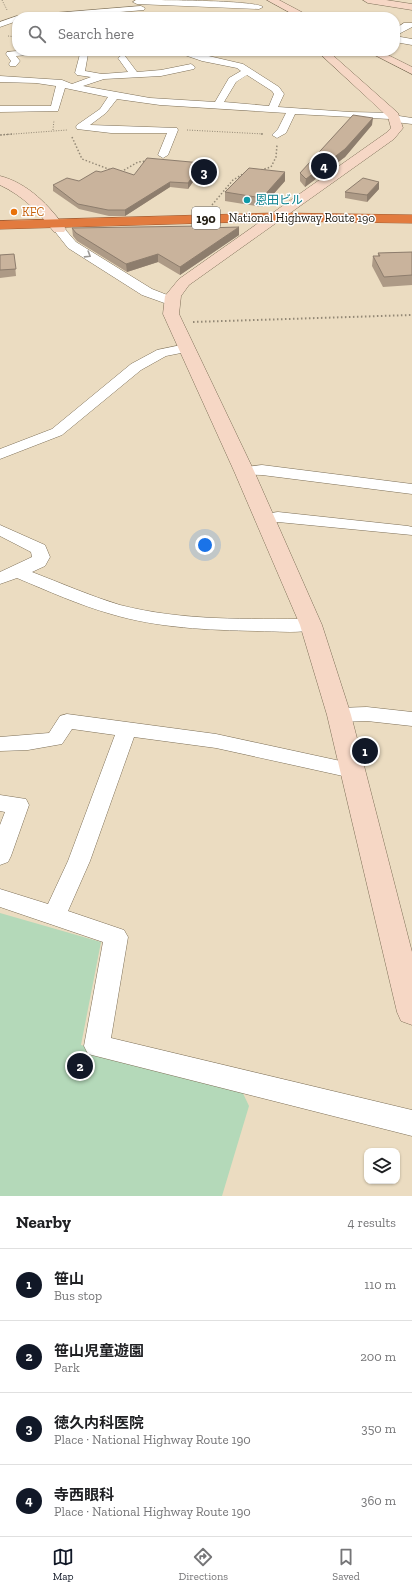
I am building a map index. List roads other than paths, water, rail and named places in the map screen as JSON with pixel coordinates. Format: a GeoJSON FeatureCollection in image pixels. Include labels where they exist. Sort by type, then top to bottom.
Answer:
{"type":"FeatureCollection","features":[{"type":"Feature","properties":{"kind":"highway","name":"National Highway Route 190"},"geometry":{"type":"LineString","coordinates":[[0,224],[56,226],[412,219]]}},
{"type":"Feature","properties":{"kind":"highway","name":"National Highway Route 190"},"geometry":{"type":"LineString","coordinates":[[271,221],[412,227]]}},
{"type":"Feature","properties":{"kind":"highway","name":"National Highway Route 190"},"geometry":{"type":"LineString","coordinates":[[0,232],[56,226]]}},
{"type":"Feature","properties":{"kind":"street"},"geometry":{"type":"LineString","coordinates":[[272,0],[296,12]]}},
{"type":"Feature","properties":{"kind":"street"},"geometry":{"type":"LineString","coordinates":[[368,0],[412,7]]}},
{"type":"Feature","properties":{"kind":"street"},"geometry":{"type":"LineString","coordinates":[[71,12],[137,4],[235,4],[259,7]]}},
{"type":"Feature","properties":{"kind":"street"},"geometry":{"type":"LineString","coordinates":[[0,25],[12,20]]}},
{"type":"Feature","properties":{"kind":"street"},"geometry":{"type":"LineString","coordinates":[[400,30],[407,25],[412,25]]}},
{"type":"Feature","properties":{"kind":"street"},"geometry":{"type":"LineString","coordinates":[[400,40],[412,42]]}},
{"type":"Feature","properties":{"kind":"street"},"geometry":{"type":"LineString","coordinates":[[12,54],[10,54],[16,61],[14,64]]}},
{"type":"Feature","properties":{"kind":"street"},"geometry":{"type":"LineString","coordinates":[[84,56],[80,73],[103,76],[134,75],[191,68]]}},
{"type":"Feature","properties":{"kind":"street"},"geometry":{"type":"LineString","coordinates":[[194,56],[240,66],[276,89],[279,94],[272,109]]}},
{"type":"Feature","properties":{"kind":"street"},"geometry":{"type":"LineString","coordinates":[[328,56],[395,117],[397,128],[390,136],[184,282],[175,290],[170,301],[171,314],[244,471],[311,624],[339,715],[412,1012]]}},
{"type":"Feature","properties":{"kind":"street"},"geometry":{"type":"LineString","coordinates":[[382,56],[412,71]]}},
{"type":"Feature","properties":{"kind":"street"},"geometry":{"type":"LineString","coordinates":[[122,58],[134,75]]}},
{"type":"Feature","properties":{"kind":"street"},"geometry":{"type":"LineString","coordinates":[[218,104],[232,80],[247,71]]}},
{"type":"Feature","properties":{"kind":"street"},"geometry":{"type":"LineString","coordinates":[[74,86],[103,76]]}},
{"type":"Feature","properties":{"kind":"street"},"geometry":{"type":"LineString","coordinates":[[0,79],[17,78],[62,83],[114,96],[158,102],[218,104],[292,111],[395,117],[412,121]]}},
{"type":"Feature","properties":{"kind":"street"},"geometry":{"type":"LineString","coordinates":[[0,109],[55,109],[62,83]]}},
{"type":"Feature","properties":{"kind":"street"},"geometry":{"type":"LineString","coordinates":[[114,96],[103,111],[81,127],[111,130],[173,130],[163,154]]}},
{"type":"Feature","properties":{"kind":"street"},"geometry":{"type":"LineString","coordinates":[[277,135],[282,131],[292,111]]}},
{"type":"Feature","properties":{"kind":"street"},"geometry":{"type":"LineString","coordinates":[[395,117],[412,113]]}},
{"type":"Feature","properties":{"kind":"street"},"geometry":{"type":"LineString","coordinates":[[0,180],[19,189],[44,209],[72,245],[147,292],[170,301]]}},
{"type":"Feature","properties":{"kind":"street"},"geometry":{"type":"LineString","coordinates":[[0,454],[25,446],[57,432],[77,418],[136,367],[162,353],[186,348]]}},
{"type":"Feature","properties":{"kind":"street"},"geometry":{"type":"LineString","coordinates":[[244,471],[262,470],[412,489]]}},
{"type":"Feature","properties":{"kind":"street"},"geometry":{"type":"LineString","coordinates":[[265,519],[278,517],[408,531]]}},
{"type":"Feature","properties":{"kind":"street"},"geometry":{"type":"LineString","coordinates":[[0,530],[39,549],[41,557],[39,562],[28,568],[8,575]]}},
{"type":"Feature","properties":{"kind":"street"},"geometry":{"type":"LineString","coordinates":[[8,575],[118,610],[155,617],[203,623],[248,625],[311,624]]}},
{"type":"Feature","properties":{"kind":"street"},"geometry":{"type":"LineString","coordinates":[[339,715],[367,714],[412,719]]}},
{"type":"Feature","properties":{"kind":"street"},"geometry":{"type":"LineString","coordinates":[[0,744],[28,743],[55,738],[67,721],[216,741],[352,770]]}},
{"type":"Feature","properties":{"kind":"street"},"geometry":{"type":"LineString","coordinates":[[54,916],[79,861],[128,729]]}},
{"type":"Feature","properties":{"kind":"street"},"geometry":{"type":"LineString","coordinates":[[0,803],[18,805],[0,856]]}},
{"type":"Feature","properties":{"kind":"street"},"geometry":{"type":"LineString","coordinates":[[0,898],[116,937],[97,1046],[412,1123]]}},
{"type":"Feature","properties":{"kind":"place","name":"寺西眼科"},"geometry":{"type":"Point","coordinates":[324,166]}},
{"type":"Feature","properties":{"kind":"place","name":"徳久内科医院"},"geometry":{"type":"Point","coordinates":[204,172]}},
{"type":"Feature","properties":{"kind":"place","name":"恩田ビル"},"geometry":{"type":"Point","coordinates":[247,200]}},
{"type":"Feature","properties":{"kind":"place","name":"KFC"},"geometry":{"type":"Point","coordinates":[14,212]}},
{"type":"Feature","properties":{"kind":"place","name":"笹山"},"geometry":{"type":"Point","coordinates":[365,751]}},
{"type":"Feature","properties":{"kind":"place","name":"笹山児童遊園"},"geometry":{"type":"Point","coordinates":[80,1066]}}]}
